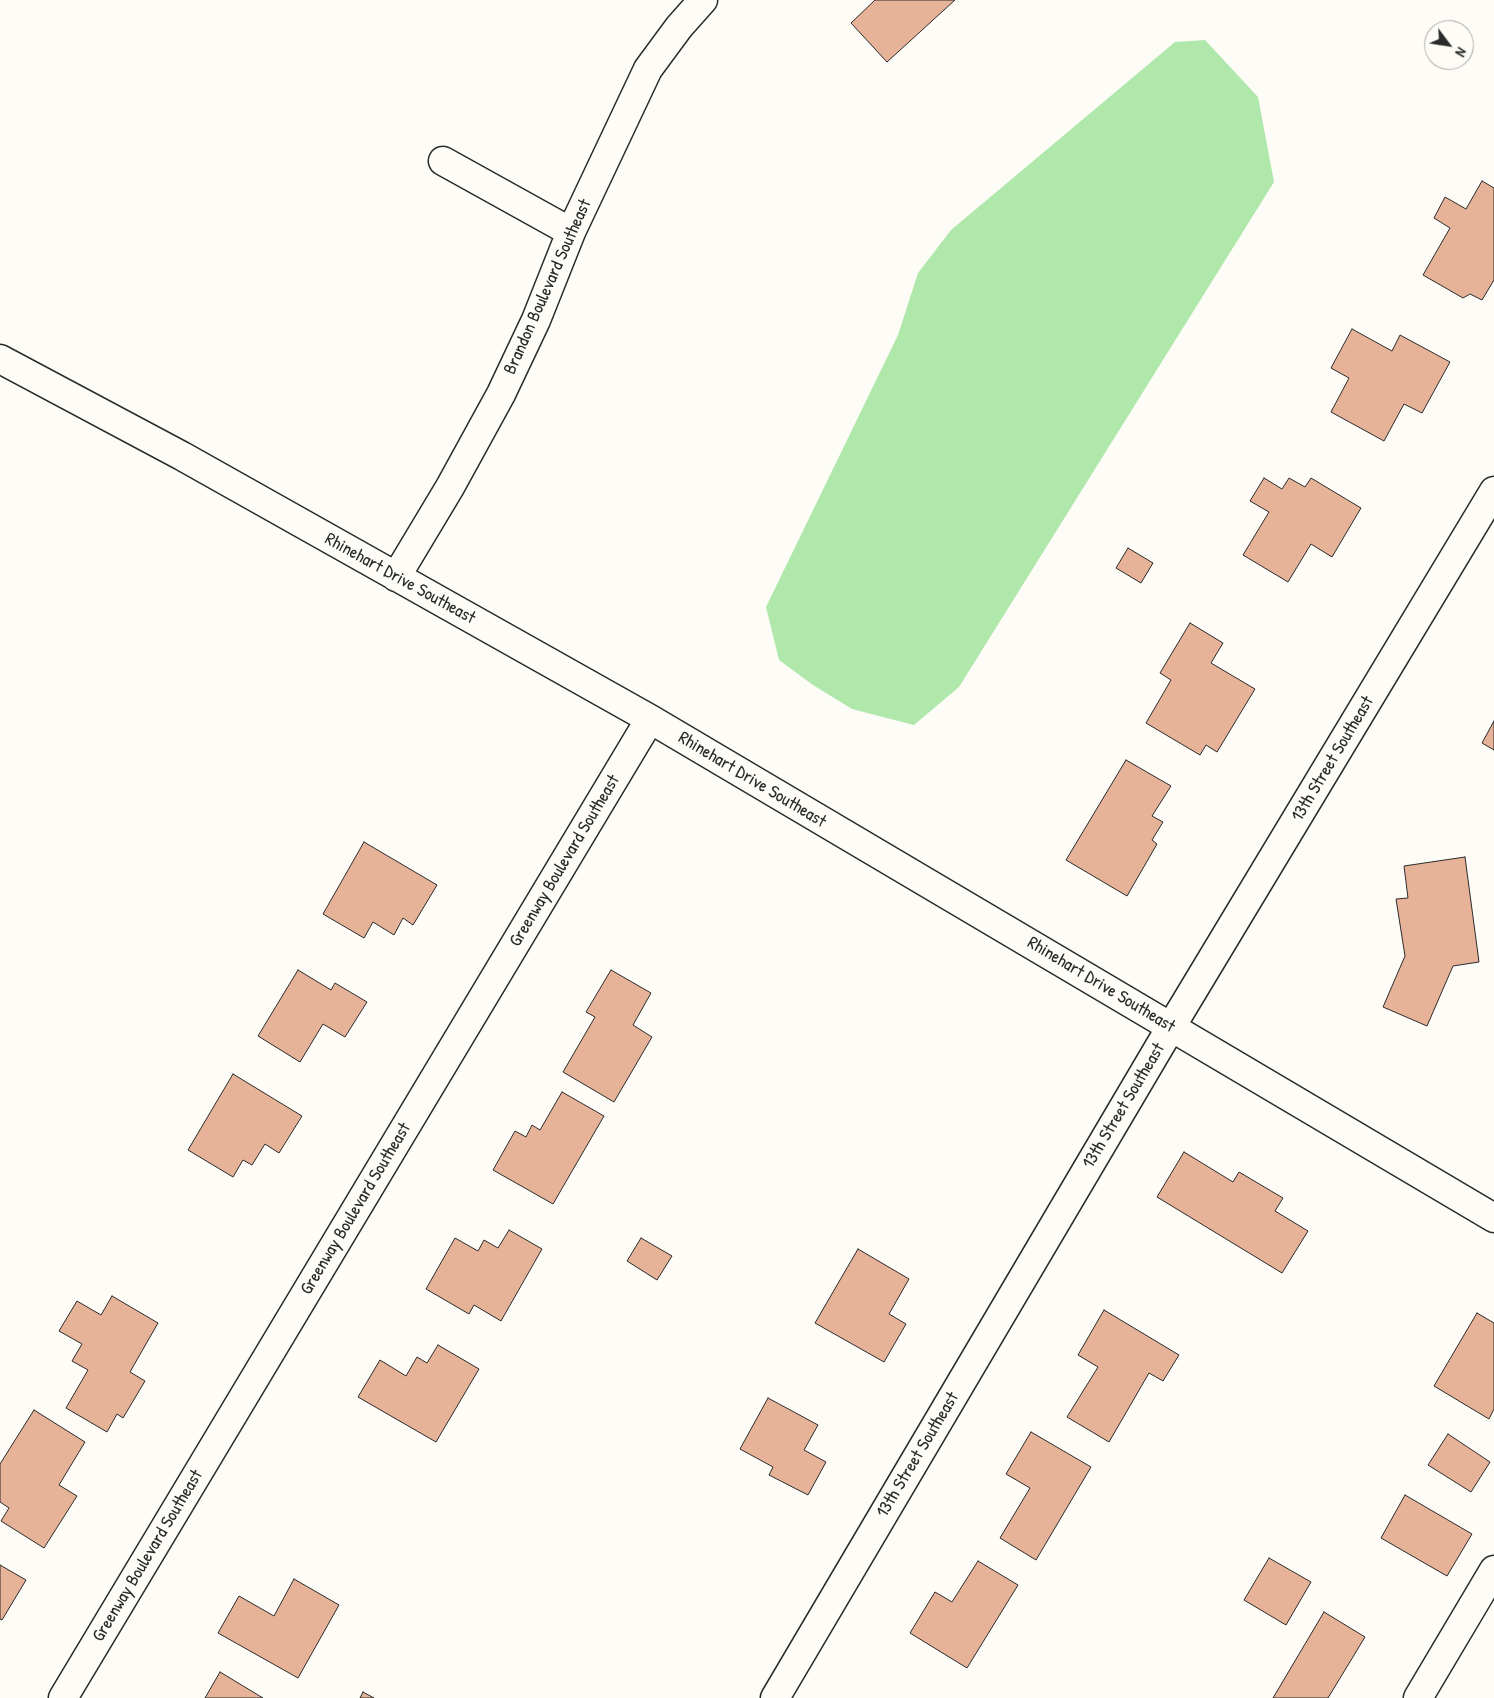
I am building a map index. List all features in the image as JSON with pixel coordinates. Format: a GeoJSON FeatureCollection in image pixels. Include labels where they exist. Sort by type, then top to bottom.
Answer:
{"type":"FeatureCollection","features":[{"type":"Feature","properties":{"kind":"street","name":"Brandon Boulevard Southeast"},"geometry":{"type":"LineString","coordinates":[[396,577],[458,473],[501,394],[536,320],[572,232],[648,69],[678,27],[703,0]]}},
{"type":"Feature","properties":{"kind":"street"},"geometry":{"type":"LineString","coordinates":[[442,161],[572,232]]}},
{"type":"Feature","properties":{"kind":"street","name":"Rhinehart Drive Southeast"},"geometry":{"type":"LineString","coordinates":[[0,359],[182,456],[650,719],[1494,1218]]}},
{"type":"Feature","properties":{"kind":"street","name":"13th Street Southeast"},"geometry":{"type":"LineString","coordinates":[[775,1698],[1171,1027],[1494,492]]}},
{"type":"Feature","properties":{"kind":"street","name":"Greenway Boulevard Southeast"},"geometry":{"type":"LineString","coordinates":[[63,1698],[650,719]]}},
{"type":"Feature","properties":{"kind":"street"},"geometry":{"type":"LineString","coordinates":[[1418,1698],[1494,1570]]}},
{"type":"Feature","properties":{"kind":"green space"},"geometry":{"type":"Polygon","coordinates":[[[1205,40],[1258,97],[1274,182],[959,687],[914,725],[852,709],[813,685],[779,660],[766,607],[898,335],[918,273],[951,230],[1175,42],[1205,40]]]}},
{"type":"Feature","properties":{"kind":"building"},"geometry":{"type":"Polygon","coordinates":[[[875,0],[955,0],[887,62],[851,23],[875,0]]]}},
{"type":"Feature","properties":{"kind":"building"},"geometry":{"type":"Polygon","coordinates":[[[1482,181],[1494,188],[1494,280],[1482,300],[1470,294],[1463,298],[1423,275],[1450,228],[1434,218],[1445,197],[1466,209],[1482,181]]]}},
{"type":"Feature","properties":{"kind":"building"},"geometry":{"type":"Polygon","coordinates":[[[1352,329],[1392,351],[1400,335],[1450,362],[1422,413],[1404,404],[1384,441],[1331,412],[1349,378],[1331,368],[1352,329]]]}},
{"type":"Feature","properties":{"kind":"building"},"geometry":{"type":"Polygon","coordinates":[[[1264,478],[1282,489],[1289,478],[1305,487],[1311,478],[1361,508],[1332,557],[1311,544],[1288,582],[1243,555],[1269,512],[1250,501],[1264,478]]]}},
{"type":"Feature","properties":{"kind":"building"},"geometry":{"type":"Polygon","coordinates":[[[1128,548],[1153,563],[1141,583],[1116,568],[1128,548]]]}},
{"type":"Feature","properties":{"kind":"building"},"geometry":{"type":"Polygon","coordinates":[[[1190,623],[1223,643],[1211,663],[1255,689],[1217,752],[1206,745],[1200,755],[1146,723],[1171,680],[1160,673],[1190,623]]]}},
{"type":"Feature","properties":{"kind":"building"},"geometry":{"type":"Polygon","coordinates":[[[1494,721],[1494,750],[1482,743],[1494,721]]]}},
{"type":"Feature","properties":{"kind":"building"},"geometry":{"type":"Polygon","coordinates":[[[1126,760],[1171,786],[1152,816],[1163,822],[1152,840],[1157,844],[1127,896],[1066,860],[1126,760]]]}},
{"type":"Feature","properties":{"kind":"building"},"geometry":{"type":"Polygon","coordinates":[[[364,842],[437,885],[413,925],[403,918],[394,935],[373,922],[364,938],[323,914],[364,842]]]}},
{"type":"Feature","properties":{"kind":"building"},"geometry":{"type":"Polygon","coordinates":[[[1465,857],[1479,962],[1453,966],[1427,1026],[1383,1007],[1405,956],[1396,899],[1408,898],[1404,866],[1465,857]]]}},
{"type":"Feature","properties":{"kind":"building"},"geometry":{"type":"Polygon","coordinates":[[[298,970],[331,990],[335,983],[367,1002],[345,1037],[323,1024],[300,1062],[258,1036],[298,970]]]}},
{"type":"Feature","properties":{"kind":"building"},"geometry":{"type":"Polygon","coordinates":[[[611,970],[651,993],[633,1025],[652,1037],[614,1102],[563,1072],[595,1017],[586,1012],[611,970]]]}},
{"type":"Feature","properties":{"kind":"building"},"geometry":{"type":"Polygon","coordinates":[[[233,1074],[302,1116],[279,1153],[265,1144],[252,1165],[243,1160],[233,1177],[188,1150],[233,1074]]]}},
{"type":"Feature","properties":{"kind":"building"},"geometry":{"type":"Polygon","coordinates":[[[562,1092],[604,1116],[553,1204],[493,1170],[515,1131],[526,1137],[532,1125],[540,1130],[562,1092]]]}},
{"type":"Feature","properties":{"kind":"building"},"geometry":{"type":"Polygon","coordinates":[[[1184,1152],[1233,1182],[1239,1172],[1283,1198],[1275,1211],[1308,1231],[1282,1273],[1157,1197],[1184,1152]]]}},
{"type":"Feature","properties":{"kind":"building"},"geometry":{"type":"Polygon","coordinates":[[[509,1230],[542,1249],[501,1321],[474,1305],[469,1314],[426,1289],[455,1238],[478,1251],[484,1240],[498,1248],[509,1230]]]}},
{"type":"Feature","properties":{"kind":"building"},"geometry":{"type":"Polygon","coordinates":[[[641,1238],[672,1256],[657,1280],[627,1261],[641,1238]]]}},
{"type":"Feature","properties":{"kind":"building"},"geometry":{"type":"Polygon","coordinates":[[[858,1249],[909,1279],[889,1314],[906,1324],[884,1362],[815,1323],[858,1249]]]}},
{"type":"Feature","properties":{"kind":"building"},"geometry":{"type":"Polygon","coordinates":[[[112,1296],[158,1323],[130,1372],[145,1381],[123,1418],[117,1414],[107,1432],[66,1408],[88,1370],[72,1361],[82,1344],[59,1331],[77,1301],[101,1315],[112,1296]]]}},
{"type":"Feature","properties":{"kind":"building"},"geometry":{"type":"Polygon","coordinates":[[[1104,1310],[1179,1355],[1163,1381],[1149,1373],[1109,1442],[1067,1417],[1098,1367],[1078,1355],[1104,1310]]]}},
{"type":"Feature","properties":{"kind":"building"},"geometry":{"type":"Polygon","coordinates":[[[1477,1313],[1494,1323],[1494,1409],[1489,1419],[1434,1386],[1477,1313]]]}},
{"type":"Feature","properties":{"kind":"building"},"geometry":{"type":"Polygon","coordinates":[[[438,1345],[479,1369],[436,1442],[358,1397],[380,1360],[406,1376],[417,1357],[427,1363],[438,1345]]]}},
{"type":"Feature","properties":{"kind":"building"},"geometry":{"type":"Polygon","coordinates":[[[768,1398],[818,1425],[804,1450],[826,1462],[808,1495],[769,1475],[773,1467],[740,1449],[768,1398]]]}},
{"type":"Feature","properties":{"kind":"building"},"geometry":{"type":"Polygon","coordinates":[[[34,1410],[85,1442],[59,1485],[77,1496],[44,1548],[1,1521],[9,1508],[0,1502],[0,1464],[34,1410]]]}},
{"type":"Feature","properties":{"kind":"building"},"geometry":{"type":"Polygon","coordinates":[[[1031,1432],[1091,1467],[1036,1560],[1000,1538],[1030,1488],[1006,1474],[1031,1432]]]}},
{"type":"Feature","properties":{"kind":"building"},"geometry":{"type":"Polygon","coordinates":[[[1448,1434],[1490,1462],[1471,1492],[1428,1465],[1448,1434]]]}},
{"type":"Feature","properties":{"kind":"building"},"geometry":{"type":"Polygon","coordinates":[[[1405,1495],[1472,1534],[1447,1576],[1381,1538],[1405,1495]]]}},
{"type":"Feature","properties":{"kind":"building"},"geometry":{"type":"Polygon","coordinates":[[[1269,1558],[1311,1582],[1286,1625],[1244,1600],[1269,1558]]]}},
{"type":"Feature","properties":{"kind":"building"},"geometry":{"type":"Polygon","coordinates":[[[978,1561],[1018,1585],[967,1668],[910,1633],[935,1592],[952,1602],[978,1561]]]}},
{"type":"Feature","properties":{"kind":"building"},"geometry":{"type":"Polygon","coordinates":[[[0,1565],[26,1580],[2,1620],[0,1619],[0,1565]]]}},
{"type":"Feature","properties":{"kind":"building"},"geometry":{"type":"Polygon","coordinates":[[[294,1579],[339,1605],[298,1678],[218,1633],[239,1596],[274,1616],[294,1579]]]}},
{"type":"Feature","properties":{"kind":"building"},"geometry":{"type":"Polygon","coordinates":[[[1324,1612],[1365,1637],[1328,1698],[1273,1698],[1324,1612]]]}},
{"type":"Feature","properties":{"kind":"building"},"geometry":{"type":"Polygon","coordinates":[[[220,1672],[263,1698],[205,1698],[220,1672]]]}},
{"type":"Feature","properties":{"kind":"building"},"geometry":{"type":"Polygon","coordinates":[[[363,1692],[374,1698],[360,1698],[363,1692]]]}}]}
